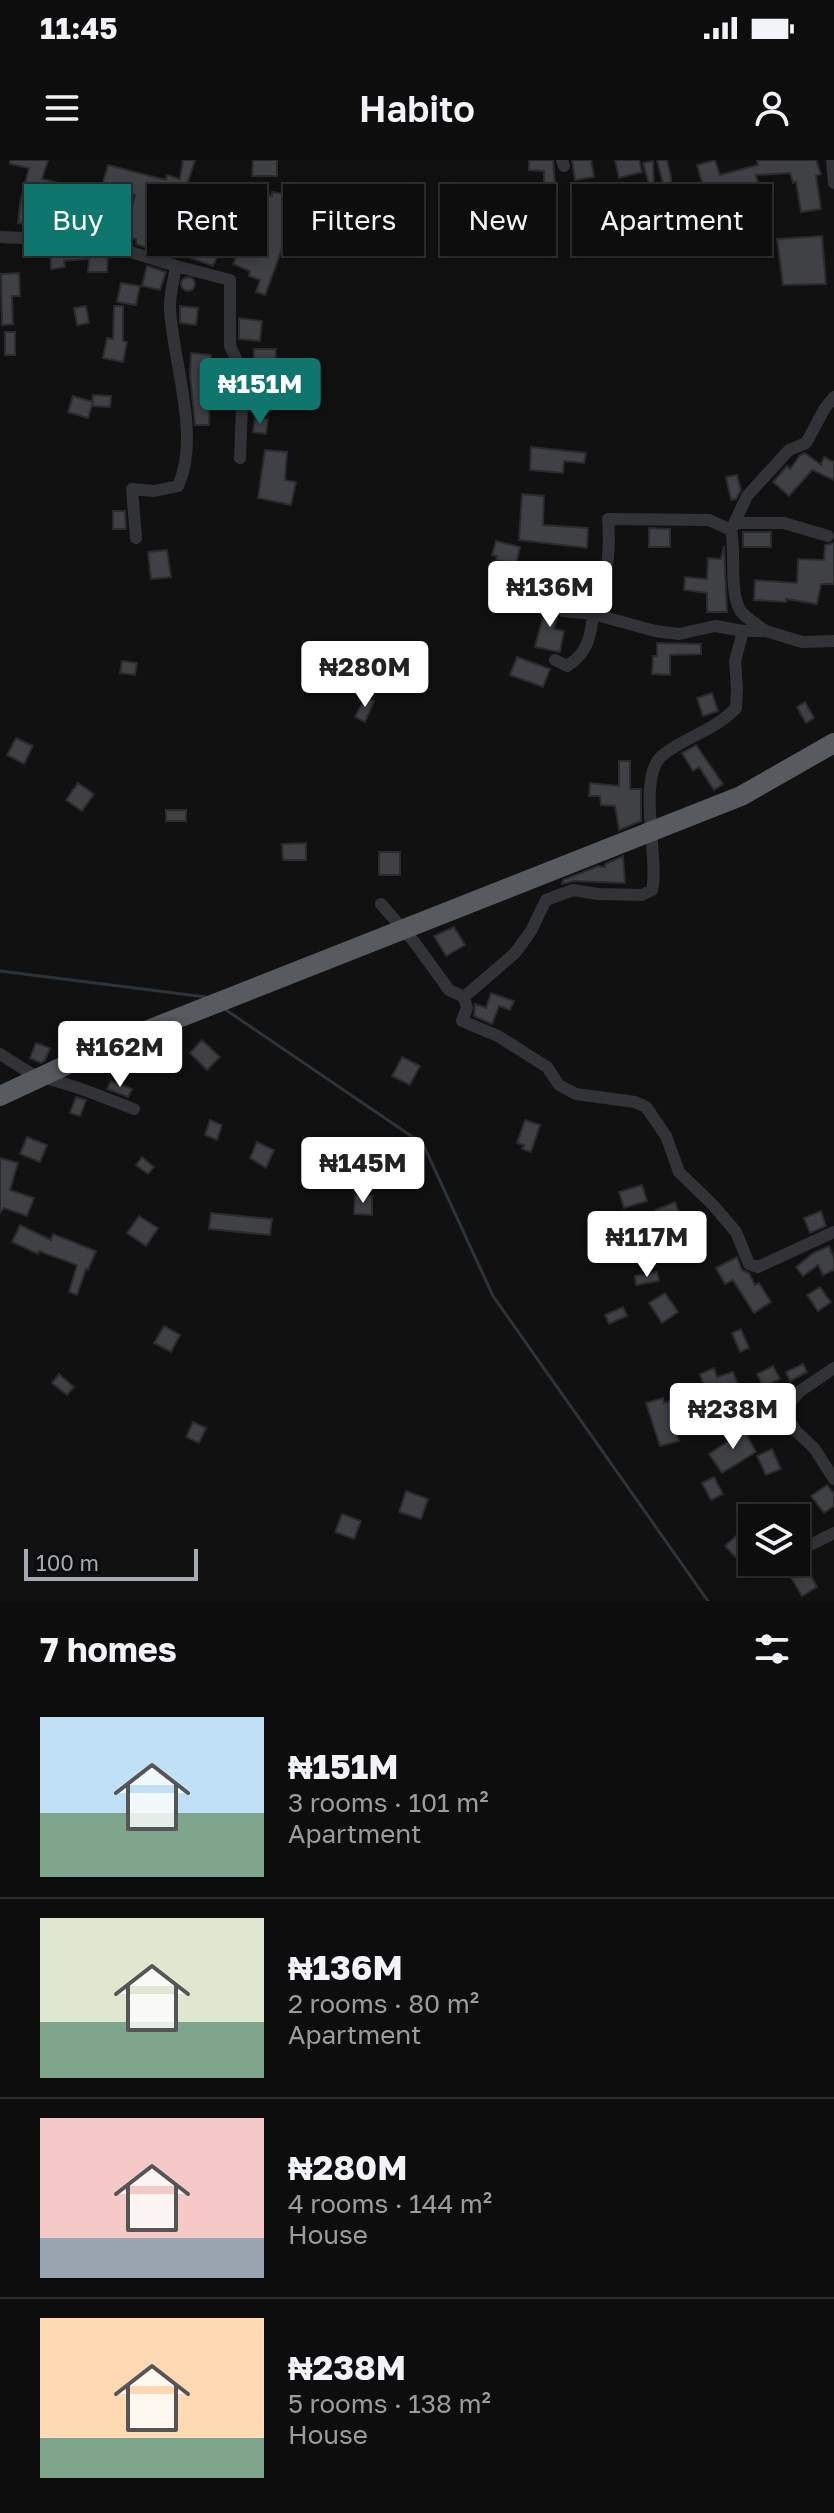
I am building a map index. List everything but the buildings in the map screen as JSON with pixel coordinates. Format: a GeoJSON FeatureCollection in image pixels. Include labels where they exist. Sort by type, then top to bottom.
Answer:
{"type":"FeatureCollection","features":[{"type":"Feature","properties":{"kind":"highway"},"geometry":{"type":"LineString","coordinates":[[0,1096],[105,1047],[741,796],[834,743]]}},
{"type":"Feature","properties":{"kind":"street"},"geometry":{"type":"LineString","coordinates":[[832,160],[834,183]]}},
{"type":"Feature","properties":{"kind":"street"},"geometry":{"type":"LineString","coordinates":[[0,237],[95,241],[230,280],[230,346],[238,363],[236,383],[242,405],[240,458]]}},
{"type":"Feature","properties":{"kind":"street"},"geometry":{"type":"LineString","coordinates":[[136,538],[132,489],[154,491],[178,486],[185,472],[186,433],[170,306],[176,266]]}},
{"type":"Feature","properties":{"kind":"street"},"geometry":{"type":"LineString","coordinates":[[766,631],[740,610],[733,577],[733,527],[747,496],[789,450],[806,443],[834,397]]}},
{"type":"Feature","properties":{"kind":"street"},"geometry":{"type":"LineString","coordinates":[[555,660],[567,666],[580,659],[587,646],[593,614],[603,591],[608,567],[608,519],[709,520],[733,527],[784,523],[828,536]]}},
{"type":"Feature","properties":{"kind":"street"},"geometry":{"type":"LineString","coordinates":[[563,611],[593,614],[655,631],[679,634],[715,626],[766,631],[802,642],[834,641]]}},
{"type":"Feature","properties":{"kind":"street"},"geometry":{"type":"LineString","coordinates":[[464,997],[515,953],[531,931],[546,900],[573,890],[642,895],[652,890],[656,875],[651,841],[651,772],[661,755],[712,729],[736,708],[735,661],[743,631]]}},
{"type":"Feature","properties":{"kind":"street"},"geometry":{"type":"LineString","coordinates":[[381,904],[415,943],[449,990],[464,997],[467,1008],[462,1021],[498,1036],[547,1067],[559,1085],[576,1094],[635,1102],[646,1107],[666,1136],[679,1172],[736,1232],[749,1264],[758,1267],[834,1232]]}},
{"type":"Feature","properties":{"kind":"street"},"geometry":{"type":"LineString","coordinates":[[0,1054],[30,1073],[134,1109]]}},
{"type":"Feature","properties":{"kind":"street"},"geometry":{"type":"LineString","coordinates":[[834,1368],[800,1391],[784,1410],[795,1430],[814,1448],[834,1479]]}},
{"type":"Feature","properties":{"kind":"street"},"geometry":{"type":"LineString","coordinates":[[810,1545],[834,1533]]}},
{"type":"Feature","properties":{"kind":"waterway"},"geometry":{"type":"LineString","coordinates":[[0,971],[206,997]]}},
{"type":"Feature","properties":{"kind":"waterway"},"geometry":{"type":"LineString","coordinates":[[226,1010],[423,1144],[493,1296],[708,1601]]}}]}
